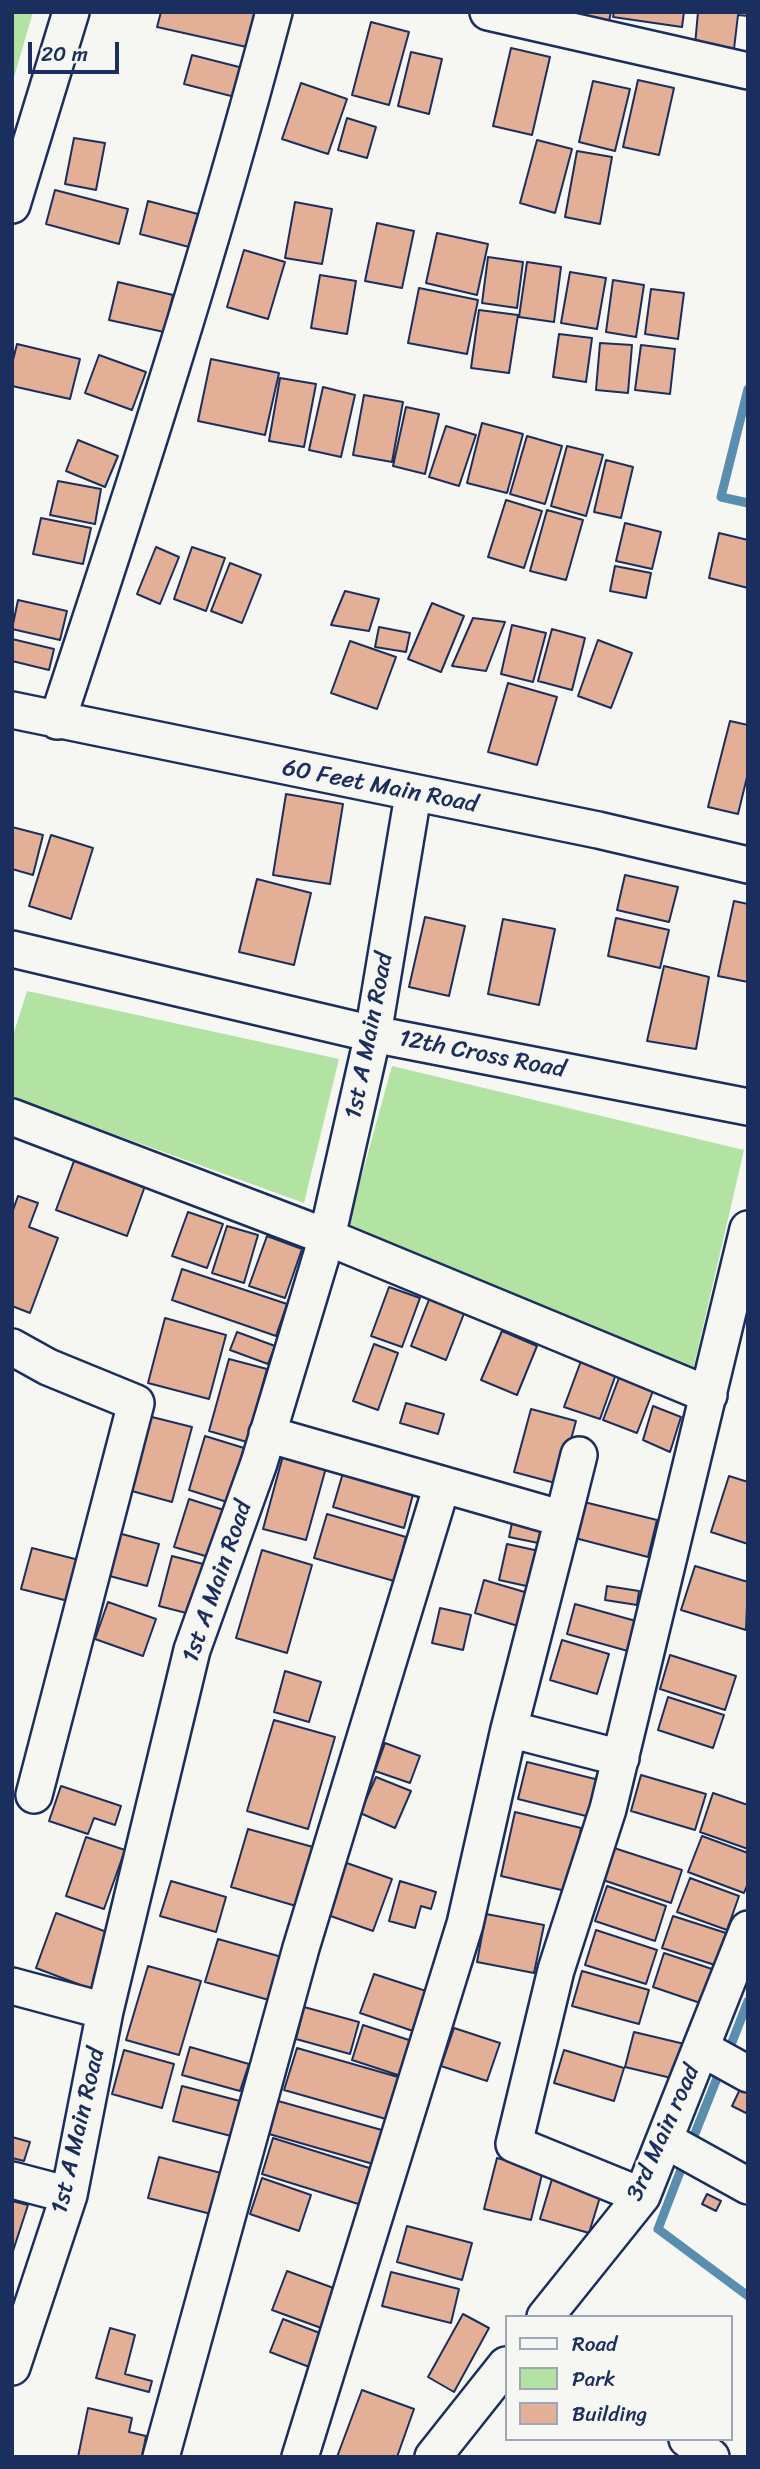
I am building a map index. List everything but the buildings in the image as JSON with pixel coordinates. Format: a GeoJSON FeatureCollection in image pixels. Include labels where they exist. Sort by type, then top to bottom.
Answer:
{"type":"FeatureCollection","features":[{"type":"Feature","properties":{"kind":"street"},"geometry":{"type":"LineString","coordinates":[[12,205],[71,12]]}},
{"type":"Feature","properties":{"kind":"street"},"geometry":{"type":"LineString","coordinates":[[57,721],[135,489],[233,167],[274,12]]}},
{"type":"Feature","properties":{"kind":"street"},"geometry":{"type":"LineString","coordinates":[[488,12],[531,17],[748,71]]}},
{"type":"Feature","properties":{"kind":"street","name":"60 Feet Main Road"},"geometry":{"type":"LineString","coordinates":[[12,710],[598,830],[748,865]]}},
{"type":"Feature","properties":{"kind":"street","name":"1st A Main Road"},"geometry":{"type":"LineString","coordinates":[[13,2363],[69,2195],[105,2011],[192,1650],[267,1434],[327,1237],[373,1034],[413,794]]}},
{"type":"Feature","properties":{"kind":"street","name":"12th Cross Road"},"geometry":{"type":"LineString","coordinates":[[12,949],[373,1034],[748,1107]]}},
{"type":"Feature","properties":{"kind":"street"},"geometry":{"type":"LineString","coordinates":[[12,1117],[327,1237],[709,1395]]}},
{"type":"Feature","properties":{"kind":"street"},"geometry":{"type":"LineString","coordinates":[[642,2196],[514,2144],[556,1970],[608,1809],[748,1229]]}},
{"type":"Feature","properties":{"kind":"street"},"geometry":{"type":"LineString","coordinates":[[12,1347],[48,1367],[136,1403],[34,1795]]}},
{"type":"Feature","properties":{"kind":"street"},"geometry":{"type":"LineString","coordinates":[[267,1434],[563,1519]]}},
{"type":"Feature","properties":{"kind":"street"},"geometry":{"type":"LineString","coordinates":[[300,2457],[465,1924],[509,1729],[579,1455]]}},
{"type":"Feature","properties":{"kind":"street"},"geometry":{"type":"LineString","coordinates":[[161,2457],[301,1948],[442,1485]]}},
{"type":"Feature","properties":{"kind":"street"},"geometry":{"type":"LineString","coordinates":[[509,1729],[621,1758]]}},
{"type":"Feature","properties":{"kind":"street","name":"3rd Main road"},"geometry":{"type":"LineString","coordinates":[[547,2315],[642,2196],[748,1929]]}},
{"type":"Feature","properties":{"kind":"street"},"geometry":{"type":"LineString","coordinates":[[12,1986],[105,2011]]}},
{"type":"Feature","properties":{"kind":"street"},"geometry":{"type":"LineString","coordinates":[[701,2048],[748,2074]]}},
{"type":"Feature","properties":{"kind":"street"},"geometry":{"type":"LineString","coordinates":[[665,2140],[748,2186]]}},
{"type":"Feature","properties":{"kind":"street"},"geometry":{"type":"LineString","coordinates":[[12,2180],[69,2195]]}},
{"type":"Feature","properties":{"kind":"street"},"geometry":{"type":"LineString","coordinates":[[433,2457],[504,2368]]}},
{"type":"Feature","properties":{"kind":"street"},"geometry":{"type":"LineString","coordinates":[[690,2441],[711,2457]]}},
{"type":"Feature","properties":{"kind":"green space"},"geometry":{"type":"Polygon","coordinates":[[[12,12],[33,12],[12,84],[12,12]]]}},
{"type":"Feature","properties":{"kind":"green space"},"geometry":{"type":"Polygon","coordinates":[[[27,991],[339,1059],[304,1203],[12,1097],[12,1039],[27,991]]]}},
{"type":"Feature","properties":{"kind":"green space"},"geometry":{"type":"Polygon","coordinates":[[[392,1066],[744,1150],[692,1374],[347,1229],[392,1066]]]}},
{"type":"Feature","properties":{"kind":"waterway"},"geometry":{"type":"LineString","coordinates":[[748,389],[721,497],[748,503]]}},
{"type":"Feature","properties":{"kind":"waterway"},"geometry":{"type":"LineString","coordinates":[[727,2055],[748,2001]]}},
{"type":"Feature","properties":{"kind":"waterway"},"geometry":{"type":"LineString","coordinates":[[690,2146],[721,2068]]}},
{"type":"Feature","properties":{"kind":"waterway"},"geometry":{"type":"LineString","coordinates":[[685,2159],[658,2229],[748,2296]]}}]}
